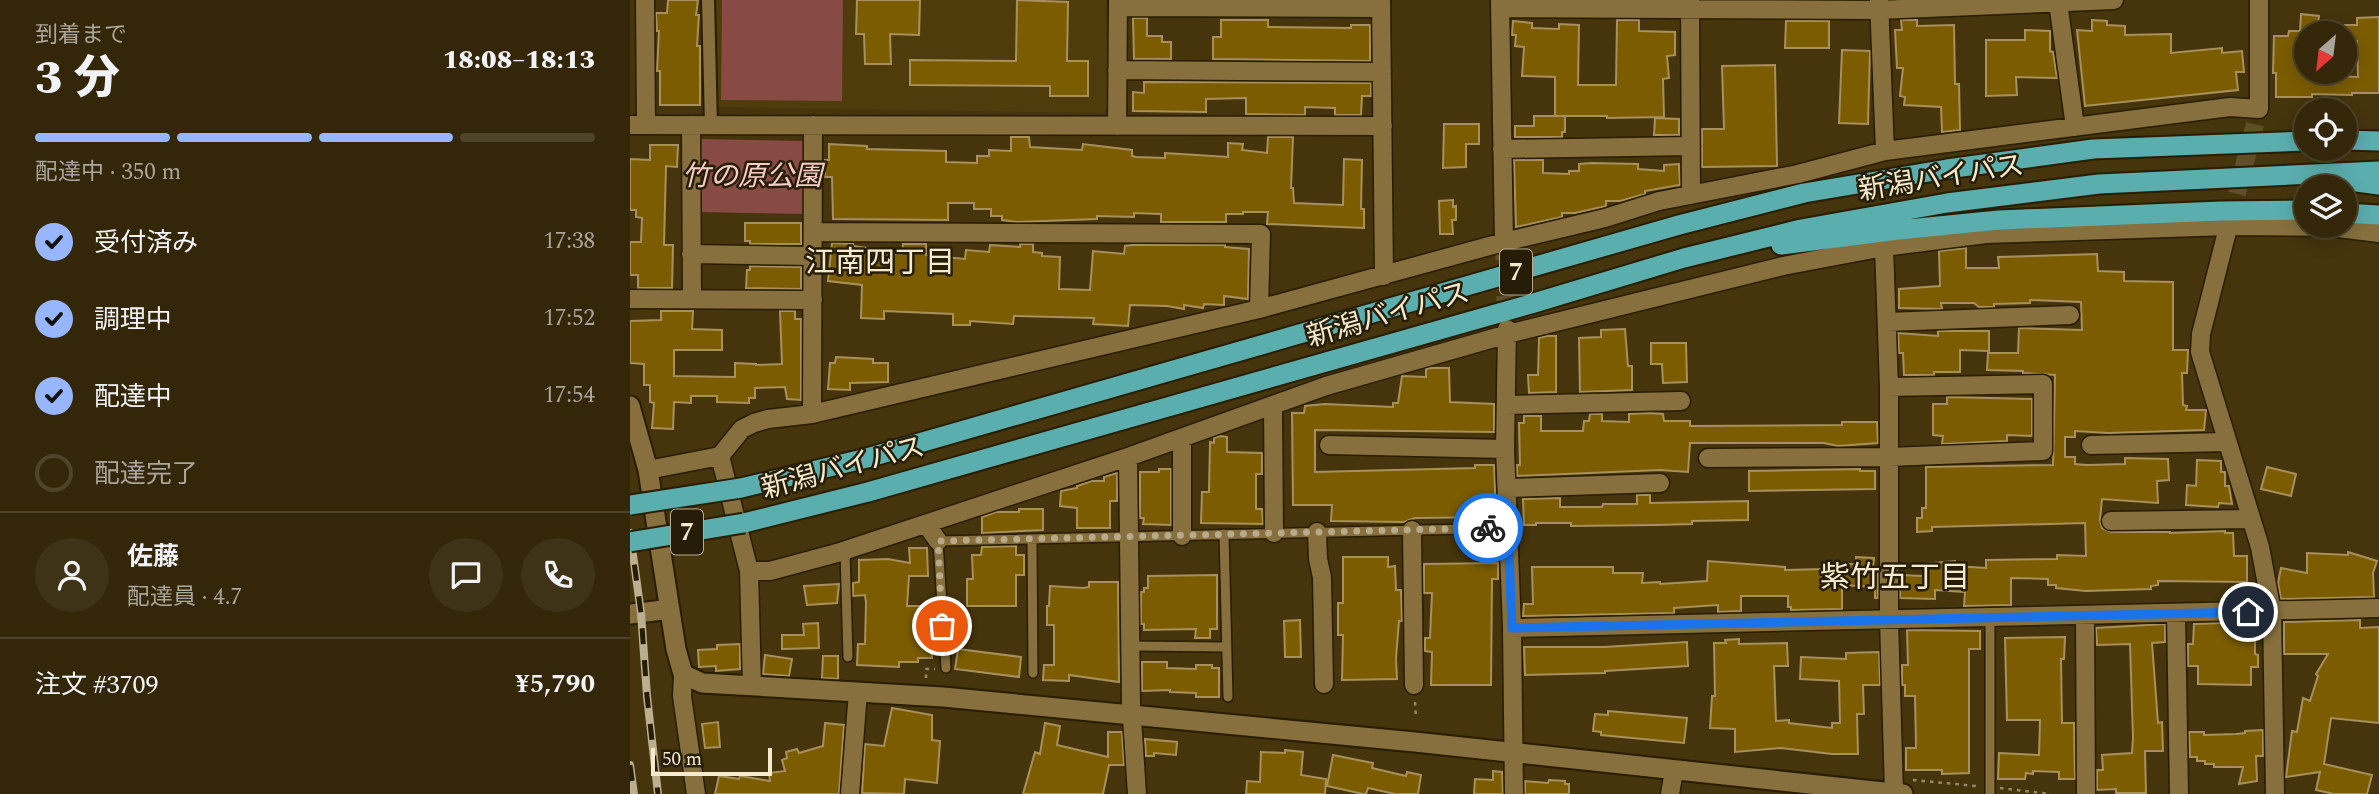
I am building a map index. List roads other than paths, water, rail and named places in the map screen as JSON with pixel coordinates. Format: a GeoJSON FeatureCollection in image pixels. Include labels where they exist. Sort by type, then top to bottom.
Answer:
{"type":"FeatureCollection","features":[{"type":"Feature","properties":{"kind":"highway"},"geometry":{"type":"LineString","coordinates":[[2357,140],[2379,141]]}},
{"type":"Feature","properties":{"kind":"highway","name":"新潟バイパス"},"geometry":{"type":"LineString","coordinates":[[630,505],[741,488],[867,458],[1679,225],[1804,193],[1947,169],[2093,149],[2294,141]]}},
{"type":"Feature","properties":{"kind":"highway","name":"新潟バイパス"},"geometry":{"type":"LineString","coordinates":[[630,542],[744,523],[868,492],[1685,258],[1801,229],[1947,203],[2099,184],[2379,170]]}},
{"type":"Feature","properties":{"kind":"highway","name":"7"},"geometry":{"type":"LineString","coordinates":[[2299,174],[2379,185]]}},
{"type":"Feature","properties":{"kind":"highway","name":"7"},"geometry":{"type":"LineString","coordinates":[[1685,258],[1898,230],[1999,220],[2294,210]]}},
{"type":"Feature","properties":{"kind":"highway"},"geometry":{"type":"LineString","coordinates":[[2357,214],[2379,215]]}},
{"type":"Feature","properties":{"kind":"street"},"geometry":{"type":"LineString","coordinates":[[645,0],[638,125],[1383,126]]}},
{"type":"Feature","properties":{"kind":"street"},"geometry":{"type":"LineString","coordinates":[[708,0],[711,125]]}},
{"type":"Feature","properties":{"kind":"street"},"geometry":{"type":"LineString","coordinates":[[1504,242],[1500,4],[1879,5],[2114,0]]}},
{"type":"Feature","properties":{"kind":"street"},"geometry":{"type":"LineString","coordinates":[[648,470],[720,456],[742,429],[768,419],[812,414],[1259,309],[1504,242],[1691,195],[1798,174],[1885,151],[2231,107],[2259,109],[2259,0]]}},
{"type":"Feature","properties":{"kind":"street"},"geometry":{"type":"LineString","coordinates":[[2066,1],[2075,127]]}},
{"type":"Feature","properties":{"kind":"street"},"geometry":{"type":"LineString","coordinates":[[1117,125],[1118,4],[1381,4],[1384,276]]}},
{"type":"Feature","properties":{"kind":"street"},"geometry":{"type":"LineString","coordinates":[[1690,4],[1691,195]]}},
{"type":"Feature","properties":{"kind":"street"},"geometry":{"type":"LineString","coordinates":[[1879,5],[1885,151]]}},
{"type":"Feature","properties":{"kind":"street"},"geometry":{"type":"LineString","coordinates":[[1117,70],[1382,72]]}},
{"type":"Feature","properties":{"kind":"street"},"geometry":{"type":"LineString","coordinates":[[691,125],[692,298]]}},
{"type":"Feature","properties":{"kind":"street"},"geometry":{"type":"LineString","coordinates":[[812,414],[813,125]]}},
{"type":"Feature","properties":{"kind":"street"},"geometry":{"type":"LineString","coordinates":[[1502,149],[1691,146]]}},
{"type":"Feature","properties":{"kind":"street"},"geometry":{"type":"LineString","coordinates":[[749,571],[770,571],[845,551],[1128,457],[1326,386],[1507,331],[1783,266],[1884,247],[1986,234],[2229,223],[2330,227],[2379,233]]}},
{"type":"Feature","properties":{"kind":"street"},"geometry":{"type":"LineString","coordinates":[[2229,223],[2201,334],[2200,352],[2260,547],[2272,612],[2275,794]]}},
{"type":"Feature","properties":{"kind":"street"},"geometry":{"type":"LineString","coordinates":[[813,232],[1261,234],[1259,309]]}},
{"type":"Feature","properties":{"kind":"street"},"geometry":{"type":"LineString","coordinates":[[683,674],[702,683],[943,696],[1513,753],[1826,790],[1901,789],[1889,619],[1889,387],[1884,247]]}},
{"type":"Feature","properties":{"kind":"street"},"geometry":{"type":"LineString","coordinates":[[691,254],[813,256]]}},
{"type":"Feature","properties":{"kind":"street"},"geometry":{"type":"LineString","coordinates":[[630,299],[813,300]]}},
{"type":"Feature","properties":{"kind":"street"},"geometry":{"type":"LineString","coordinates":[[1887,322],[2070,316]]}},
{"type":"Feature","properties":{"kind":"street"},"geometry":{"type":"LineString","coordinates":[[1507,331],[1505,449],[1512,628],[1514,794]]}},
{"type":"Feature","properties":{"kind":"street"},"geometry":{"type":"LineString","coordinates":[[1708,458],[1889,457],[2043,451],[2043,384],[1889,387]]}},
{"type":"Feature","properties":{"kind":"street"},"geometry":{"type":"LineString","coordinates":[[1506,405],[1681,401]]}},
{"type":"Feature","properties":{"kind":"street"},"geometry":{"type":"LineString","coordinates":[[1273,405],[1274,533]]}},
{"type":"Feature","properties":{"kind":"street"},"geometry":{"type":"LineString","coordinates":[[630,406],[648,470],[676,649],[683,674],[682,696],[696,794]]}},
{"type":"Feature","properties":{"kind":"street"},"geometry":{"type":"LineString","coordinates":[[1182,438],[1182,536]]}},
{"type":"Feature","properties":{"kind":"street"},"geometry":{"type":"LineString","coordinates":[[2091,445],[2227,442]]}},
{"type":"Feature","properties":{"kind":"street"},"geometry":{"type":"LineString","coordinates":[[1329,446],[1505,449]]}},
{"type":"Feature","properties":{"kind":"street"},"geometry":{"type":"LineString","coordinates":[[720,456],[749,571],[752,686]]}},
{"type":"Feature","properties":{"kind":"street"},"geometry":{"type":"LineString","coordinates":[[1128,457],[1132,715],[1137,794]]}},
{"type":"Feature","properties":{"kind":"street"},"geometry":{"type":"LineString","coordinates":[[1508,488],[1660,483]]}},
{"type":"Feature","properties":{"kind":"street"},"geometry":{"type":"LineString","coordinates":[[2111,521],[2251,519]]}},
{"type":"Feature","properties":{"kind":"street"},"geometry":{"type":"LineString","coordinates":[[926,524],[938,541]]}},
{"type":"Feature","properties":{"kind":"street"},"geometry":{"type":"LineString","coordinates":[[1412,530],[1414,685]]}},
{"type":"Feature","properties":{"kind":"street"},"geometry":{"type":"LineString","coordinates":[[1317,532],[1322,577],[1324,684]]}},
{"type":"Feature","properties":{"kind":"street"},"geometry":{"type":"LineString","coordinates":[[1512,628],[2379,608]]}},
{"type":"Feature","properties":{"kind":"street"},"geometry":{"type":"LineString","coordinates":[[630,614],[670,609]]}},
{"type":"Feature","properties":{"kind":"street"},"geometry":{"type":"LineString","coordinates":[[2176,614],[2179,794]]}},
{"type":"Feature","properties":{"kind":"street"},"geometry":{"type":"LineString","coordinates":[[2085,615],[2086,794]]}},
{"type":"Feature","properties":{"kind":"street"},"geometry":{"type":"LineString","coordinates":[[850,794],[858,692]]}},
{"type":"Feature","properties":{"kind":"street"},"geometry":{"type":"LineString","coordinates":[[1671,794],[1674,771]]}},
{"type":"Feature","properties":{"kind":"lane"},"geometry":{"type":"LineString","coordinates":[[946,668],[938,541],[1508,528]]}},
{"type":"Feature","properties":{"kind":"lane"},"geometry":{"type":"LineString","coordinates":[[1224,534],[1228,697]]}},
{"type":"Feature","properties":{"kind":"lane"},"geometry":{"type":"LineString","coordinates":[[1032,539],[1033,673]]}},
{"type":"Feature","properties":{"kind":"lane"},"geometry":{"type":"LineString","coordinates":[[845,551],[848,657]]}},
{"type":"Feature","properties":{"kind":"lane"},"geometry":{"type":"LineString","coordinates":[[1990,617],[1990,790]]}},
{"type":"Feature","properties":{"kind":"lane"},"geometry":{"type":"LineString","coordinates":[[1132,646],[1226,647]]}},
{"type":"Feature","properties":{"kind":"tunnel"},"geometry":{"type":"LineString","coordinates":[[2230,220],[2259,109]]}},
{"type":"Feature","properties":{"kind":"tunnel"},"geometry":{"type":"LineString","coordinates":[[1504,242],[1506,325]]}},
{"type":"Feature","properties":{"kind":"railway"},"geometry":{"type":"LineString","coordinates":[[630,533],[641,613],[658,794]]}},
{"type":"Feature","properties":{"kind":"railway"},"geometry":{"type":"LineString","coordinates":[[630,765],[634,794]]}},
{"type":"Feature","properties":{"kind":"district","name":"江南四丁目"},"geometry":{"type":"Point","coordinates":[880,263]}},
{"type":"Feature","properties":{"kind":"district","name":"紫竹五丁目"},"geometry":{"type":"Point","coordinates":[1895,578]}},
{"type":"Feature","properties":{"kind":"park label","name":"竹の原公園"},"geometry":{"type":"Point","coordinates":[752,176]}}]}
